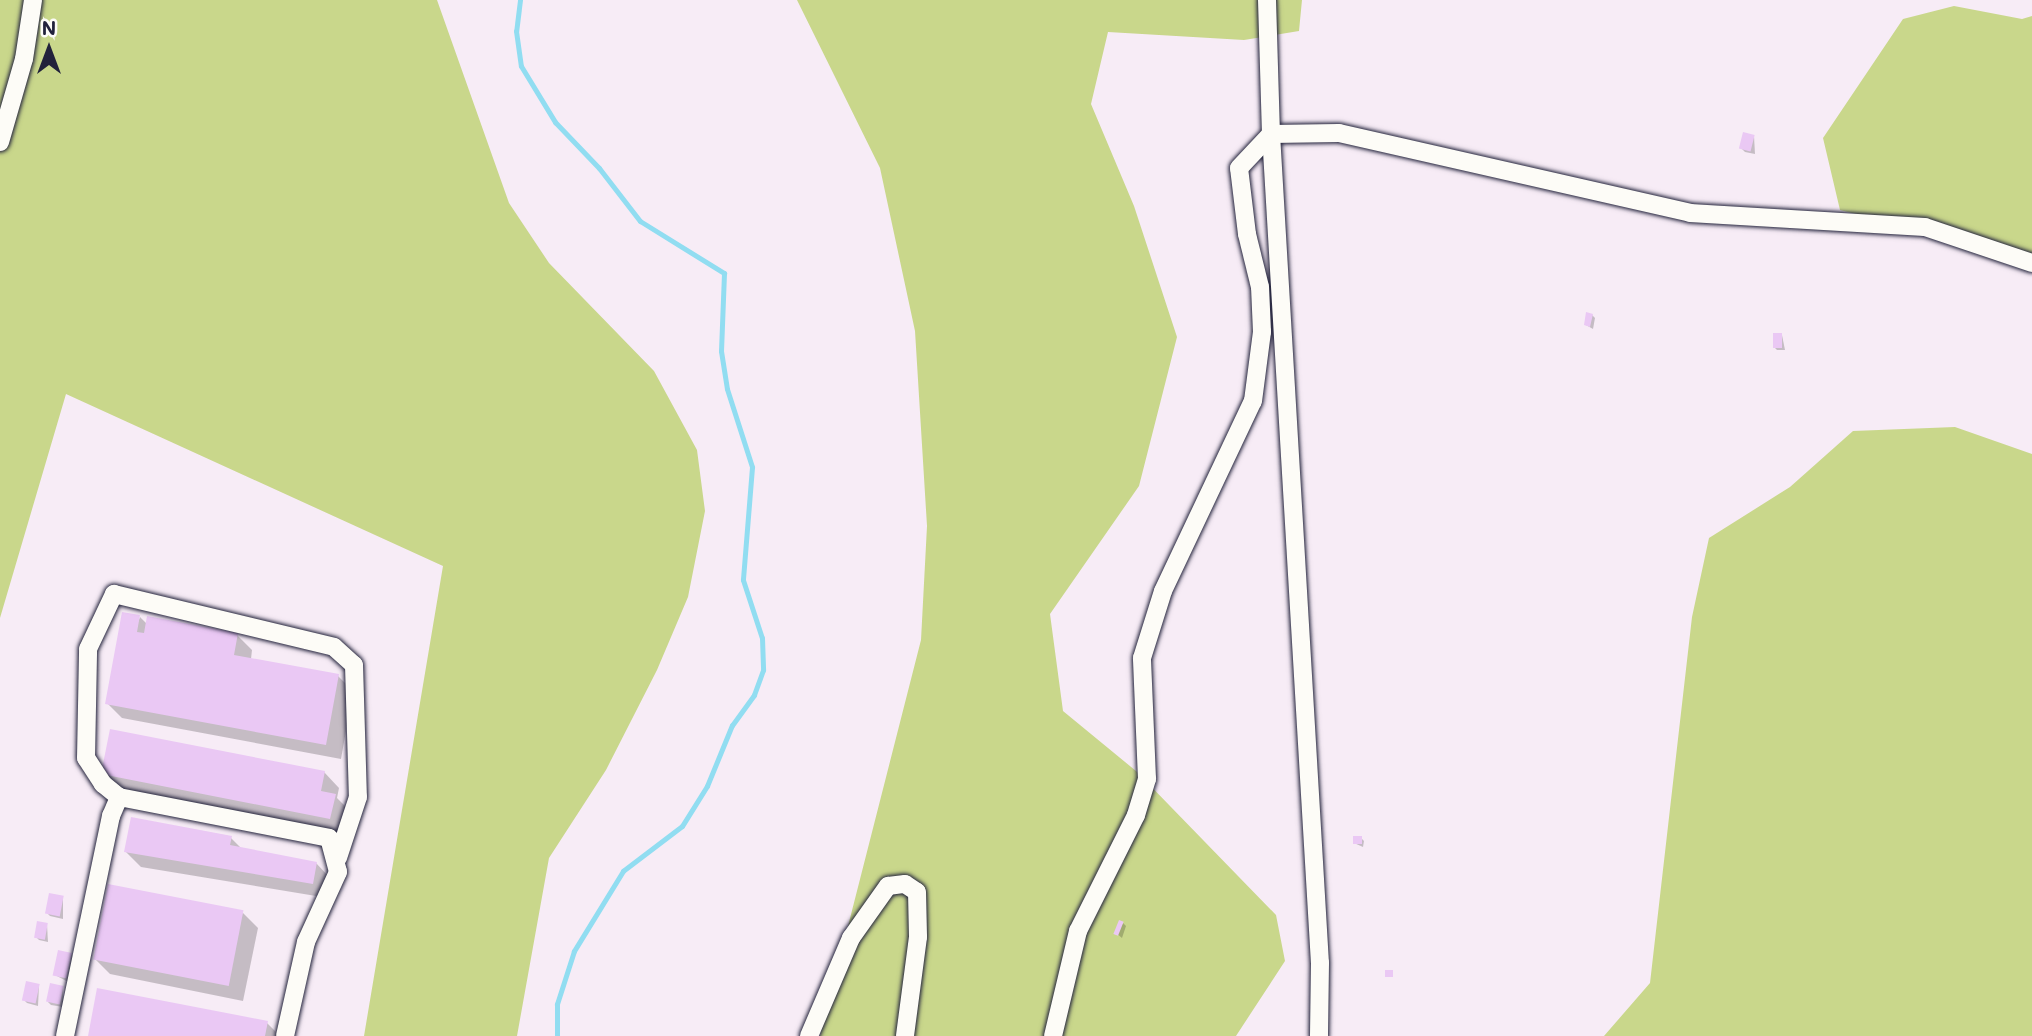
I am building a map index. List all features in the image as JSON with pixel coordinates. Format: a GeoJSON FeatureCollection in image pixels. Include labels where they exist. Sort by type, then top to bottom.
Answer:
{"type":"FeatureCollection","features":[{"type":"Feature","properties":{"kind":"street"},"geometry":{"type":"LineString","coordinates":[[0,142],[24,60],[33,0]]}},
{"type":"Feature","properties":{"kind":"street"},"geometry":{"type":"LineString","coordinates":[[1267,0],[1271,134],[1320,950],[1319,1036]]}},
{"type":"Feature","properties":{"kind":"street"},"geometry":{"type":"LineString","coordinates":[[1053,1036],[1076,935],[1136,815],[1147,779],[1142,658],[1163,591],[1254,401],[1262,332],[1260,287],[1247,234],[1239,168],[1271,134],[1339,133],[1690,213],[1925,227],[2032,263]]}},
{"type":"Feature","properties":{"kind":"street"},"geometry":{"type":"LineString","coordinates":[[285,1036],[306,942],[338,872],[338,858],[358,797],[354,665],[334,647],[114,594],[88,649],[86,758],[103,784],[119,797],[328,838],[338,858]]}},
{"type":"Feature","properties":{"kind":"street"},"geometry":{"type":"LineString","coordinates":[[65,1036],[111,816],[119,797]]}},
{"type":"Feature","properties":{"kind":"street"},"geometry":{"type":"LineString","coordinates":[[809,1036],[851,938],[888,886],[905,884],[917,892],[918,937],[905,1036]]}},
{"type":"Feature","properties":{"kind":"green space"},"geometry":{"type":"Polygon","coordinates":[[[0,0],[437,0],[509,203],[549,263],[654,371],[697,450],[705,511],[688,597],[657,670],[606,770],[549,858],[517,1036],[364,1036],[443,566],[66,394],[0,618],[0,0]]]}},
{"type":"Feature","properties":{"kind":"green space"},"geometry":{"type":"Polygon","coordinates":[[[797,0],[1302,0],[1299,31],[1244,40],[1108,32],[1091,104],[1134,206],[1177,337],[1139,486],[1050,614],[1063,711],[1136,771],[1276,915],[1285,961],[1236,1036],[820,1036],[921,640],[927,526],[915,331],[880,168],[797,0]]]}},
{"type":"Feature","properties":{"kind":"green space"},"geometry":{"type":"Polygon","coordinates":[[[1954,6],[2022,19],[2032,16],[2032,271],[1972,244],[1840,210],[1823,138],[1903,19],[1954,6]]]}},
{"type":"Feature","properties":{"kind":"green space"},"geometry":{"type":"Polygon","coordinates":[[[1955,427],[2032,454],[2032,1036],[1604,1036],[1650,983],[1692,617],[1709,538],[1790,487],[1853,431],[1955,427]]]}},
{"type":"Feature","properties":{"kind":"building"},"geometry":{"type":"Polygon","coordinates":[[[1743,132],[1755,135],[1751,151],[1739,148],[1743,132]]]}},
{"type":"Feature","properties":{"kind":"building"},"geometry":{"type":"Polygon","coordinates":[[[1586,312],[1593,314],[1590,327],[1584,325],[1586,312]]]}},
{"type":"Feature","properties":{"kind":"building"},"geometry":{"type":"Polygon","coordinates":[[[1773,333],[1782,333],[1782,348],[1773,348],[1773,333]]]}},
{"type":"Feature","properties":{"kind":"building"},"geometry":{"type":"Polygon","coordinates":[[[122,612],[140,615],[137,632],[144,633],[147,616],[238,633],[234,655],[339,674],[326,745],[105,704],[122,612]]]}},
{"type":"Feature","properties":{"kind":"building"},"geometry":{"type":"Polygon","coordinates":[[[110,729],[325,771],[321,791],[336,794],[330,819],[101,774],[110,729]]]}},
{"type":"Feature","properties":{"kind":"building"},"geometry":{"type":"Polygon","coordinates":[[[131,817],[232,836],[230,845],[317,862],[313,884],[124,852],[131,817]]]}},
{"type":"Feature","properties":{"kind":"building"},"geometry":{"type":"Polygon","coordinates":[[[1353,836],[1362,836],[1362,844],[1353,844],[1353,836]]]}},
{"type":"Feature","properties":{"kind":"building"},"geometry":{"type":"Polygon","coordinates":[[[108,884],[243,910],[229,986],[93,960],[108,884]]]}},
{"type":"Feature","properties":{"kind":"building"},"geometry":{"type":"Polygon","coordinates":[[[49,893],[64,896],[60,916],[45,914],[49,893]]]}},
{"type":"Feature","properties":{"kind":"building"},"geometry":{"type":"Polygon","coordinates":[[[1119,920],[1124,922],[1118,936],[1113,934],[1119,920]]]}},
{"type":"Feature","properties":{"kind":"building"},"geometry":{"type":"Polygon","coordinates":[[[37,921],[48,923],[45,940],[34,938],[37,921]]]}},
{"type":"Feature","properties":{"kind":"building"},"geometry":{"type":"Polygon","coordinates":[[[58,950],[72,953],[66,978],[53,975],[58,950]]]}},
{"type":"Feature","properties":{"kind":"building"},"geometry":{"type":"Polygon","coordinates":[[[1385,970],[1393,970],[1393,977],[1385,977],[1385,970]]]}},
{"type":"Feature","properties":{"kind":"building"},"geometry":{"type":"Polygon","coordinates":[[[26,981],[40,984],[36,1003],[22,1001],[26,981]]]}},
{"type":"Feature","properties":{"kind":"building"},"geometry":{"type":"Polygon","coordinates":[[[50,983],[64,986],[60,1004],[46,1002],[50,983]]]}},
{"type":"Feature","properties":{"kind":"building"},"geometry":{"type":"Polygon","coordinates":[[[97,988],[268,1021],[265,1036],[88,1036],[97,988]]]}},
{"type":"Feature","properties":{"kind":"waterway"},"geometry":{"type":"LineString","coordinates":[[520,0],[516,31],[521,66],[555,122],[599,168],[640,221],[724,273],[721,351],[727,389],[752,467],[743,580],[762,638],[763,670],[754,695],[732,725],[707,786],[682,826],[623,871],[574,951],[557,1004],[557,1036]]}}]}
